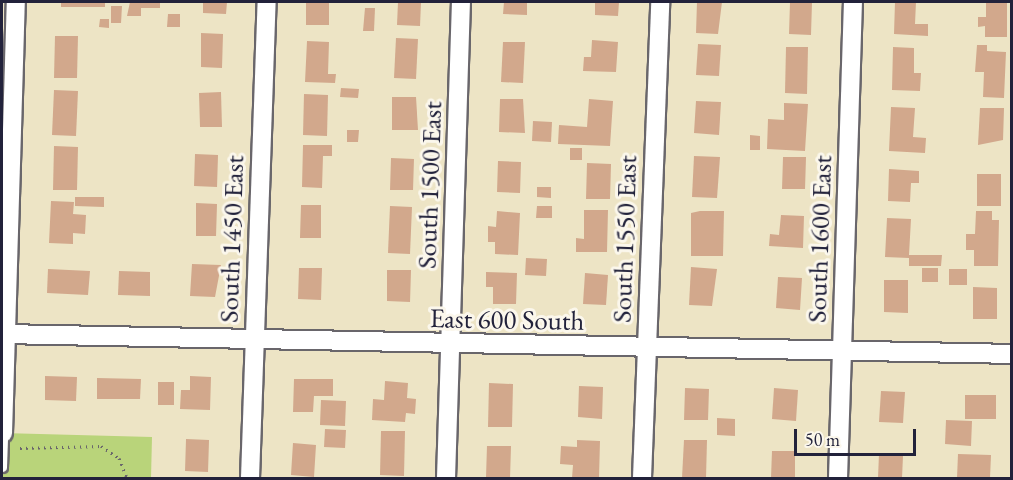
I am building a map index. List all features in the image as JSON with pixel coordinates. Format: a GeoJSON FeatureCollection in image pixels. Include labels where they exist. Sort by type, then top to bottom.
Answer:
{"type":"FeatureCollection","features":[{"type":"Feature","properties":{"kind":"street"},"geometry":{"type":"LineString","coordinates":[[3,433],[7,142],[16,2]]}},
{"type":"Feature","properties":{"kind":"street","name":"South 1450 East"},"geometry":{"type":"LineString","coordinates":[[250,478],[267,2]]}},
{"type":"Feature","properties":{"kind":"street","name":"South 1500 East"},"geometry":{"type":"LineString","coordinates":[[446,478],[461,2]]}},
{"type":"Feature","properties":{"kind":"street","name":"South 1550 East"},"geometry":{"type":"LineString","coordinates":[[642,478],[660,2]]}},
{"type":"Feature","properties":{"kind":"street","name":"South 1600 East"},"geometry":{"type":"LineString","coordinates":[[838,478],[853,2]]}},
{"type":"Feature","properties":{"kind":"street","name":"East 600 South"},"geometry":{"type":"LineString","coordinates":[[3,334],[646,349],[842,349],[1011,354]]}},
{"type":"Feature","properties":{"kind":"lane"},"geometry":{"type":"LineString","coordinates":[[2,467],[3,433]]}},
{"type":"Feature","properties":{"kind":"path"},"geometry":{"type":"LineString","coordinates":[[20,448],[101,446],[120,458],[128,478]]}},
{"type":"Feature","properties":{"kind":"green space"},"geometry":{"type":"Polygon","coordinates":[[[2,433],[152,437],[151,478],[2,478],[2,433]]]}},
{"type":"Feature","properties":{"kind":"building"},"geometry":{"type":"Polygon","coordinates":[[[61,2],[105,2],[105,7],[61,7],[61,2]]]}},
{"type":"Feature","properties":{"kind":"building"},"geometry":{"type":"Polygon","coordinates":[[[130,2],[160,2],[160,8],[141,8],[141,16],[127,16],[130,2]]]}},
{"type":"Feature","properties":{"kind":"building"},"geometry":{"type":"Polygon","coordinates":[[[203,2],[227,2],[226,14],[203,13],[203,2]]]}},
{"type":"Feature","properties":{"kind":"building"},"geometry":{"type":"Polygon","coordinates":[[[306,2],[329,2],[329,25],[306,25],[306,2]]]}},
{"type":"Feature","properties":{"kind":"building"},"geometry":{"type":"Polygon","coordinates":[[[398,2],[421,2],[420,26],[397,25],[398,2]]]}},
{"type":"Feature","properties":{"kind":"building"},"geometry":{"type":"Polygon","coordinates":[[[504,2],[527,2],[527,15],[503,14],[504,2]]]}},
{"type":"Feature","properties":{"kind":"building"},"geometry":{"type":"Polygon","coordinates":[[[595,2],[619,2],[618,16],[595,15],[595,2]]]}},
{"type":"Feature","properties":{"kind":"building"},"geometry":{"type":"Polygon","coordinates":[[[697,2],[722,2],[718,34],[696,33],[697,2]]]}},
{"type":"Feature","properties":{"kind":"building"},"geometry":{"type":"Polygon","coordinates":[[[790,2],[812,2],[811,35],[789,34],[790,2]]]}},
{"type":"Feature","properties":{"kind":"building"},"geometry":{"type":"Polygon","coordinates":[[[895,2],[916,2],[915,24],[928,24],[928,36],[894,34],[895,2]]]}},
{"type":"Feature","properties":{"kind":"building"},"geometry":{"type":"Polygon","coordinates":[[[986,2],[1007,2],[1007,37],[985,37],[985,26],[978,27],[978,17],[986,17],[986,2]]]}},
{"type":"Feature","properties":{"kind":"building"},"geometry":{"type":"Polygon","coordinates":[[[111,6],[122,6],[121,23],[111,23],[111,6]]]}},
{"type":"Feature","properties":{"kind":"building"},"geometry":{"type":"Polygon","coordinates":[[[365,8],[375,8],[374,31],[363,31],[365,8]]]}},
{"type":"Feature","properties":{"kind":"building"},"geometry":{"type":"Polygon","coordinates":[[[168,14],[180,14],[180,27],[167,27],[168,14]]]}},
{"type":"Feature","properties":{"kind":"building"},"geometry":{"type":"Polygon","coordinates":[[[100,19],[109,19],[109,28],[99,27],[100,19]]]}},
{"type":"Feature","properties":{"kind":"building"},"geometry":{"type":"Polygon","coordinates":[[[201,33],[223,34],[222,68],[201,67],[201,33]]]}},
{"type":"Feature","properties":{"kind":"building"},"geometry":{"type":"Polygon","coordinates":[[[55,36],[78,36],[77,78],[54,78],[55,36]]]}},
{"type":"Feature","properties":{"kind":"building"},"geometry":{"type":"Polygon","coordinates":[[[396,38],[418,39],[416,79],[394,78],[396,38]]]}},
{"type":"Feature","properties":{"kind":"building"},"geometry":{"type":"Polygon","coordinates":[[[592,40],[618,42],[616,72],[583,71],[584,57],[591,57],[592,40]]]}},
{"type":"Feature","properties":{"kind":"building"},"geometry":{"type":"Polygon","coordinates":[[[307,41],[329,42],[328,74],[336,74],[335,83],[305,82],[307,41]]]}},
{"type":"Feature","properties":{"kind":"building"},"geometry":{"type":"Polygon","coordinates":[[[503,42],[525,42],[523,83],[501,82],[503,42]]]}},
{"type":"Feature","properties":{"kind":"building"},"geometry":{"type":"Polygon","coordinates":[[[698,44],[721,45],[719,76],[696,75],[698,44]]]}},
{"type":"Feature","properties":{"kind":"building"},"geometry":{"type":"Polygon","coordinates":[[[977,45],[987,45],[987,51],[1006,52],[1004,98],[983,97],[984,72],[975,72],[977,45]]]}},
{"type":"Feature","properties":{"kind":"building"},"geometry":{"type":"Polygon","coordinates":[[[786,47],[808,47],[807,94],[785,93],[786,47]]]}},
{"type":"Feature","properties":{"kind":"building"},"geometry":{"type":"Polygon","coordinates":[[[893,47],[914,48],[914,73],[921,73],[920,91],[892,90],[893,47]]]}},
{"type":"Feature","properties":{"kind":"building"},"geometry":{"type":"Polygon","coordinates":[[[341,88],[359,89],[358,98],[340,97],[341,88]]]}},
{"type":"Feature","properties":{"kind":"building"},"geometry":{"type":"Polygon","coordinates":[[[54,90],[78,91],[76,136],[52,135],[54,90]]]}},
{"type":"Feature","properties":{"kind":"building"},"geometry":{"type":"Polygon","coordinates":[[[221,92],[222,127],[200,127],[199,93],[221,92]]]}},
{"type":"Feature","properties":{"kind":"building"},"geometry":{"type":"Polygon","coordinates":[[[304,94],[328,95],[327,136],[303,135],[304,94]]]}},
{"type":"Feature","properties":{"kind":"building"},"geometry":{"type":"Polygon","coordinates":[[[392,97],[416,97],[418,130],[392,130],[392,97]]]}},
{"type":"Feature","properties":{"kind":"building"},"geometry":{"type":"Polygon","coordinates":[[[500,99],[523,99],[525,133],[499,132],[500,99]]]}},
{"type":"Feature","properties":{"kind":"building"},"geometry":{"type":"Polygon","coordinates":[[[589,99],[613,101],[610,146],[558,144],[559,125],[587,127],[589,99]]]}},
{"type":"Feature","properties":{"kind":"building"},"geometry":{"type":"Polygon","coordinates":[[[696,101],[721,102],[719,135],[694,133],[696,101]]]}},
{"type":"Feature","properties":{"kind":"building"},"geometry":{"type":"Polygon","coordinates":[[[784,103],[808,104],[805,151],[767,149],[768,119],[784,120],[784,103]]]}},
{"type":"Feature","properties":{"kind":"building"},"geometry":{"type":"Polygon","coordinates":[[[891,107],[915,108],[913,137],[926,138],[925,153],[889,151],[891,107]]]}},
{"type":"Feature","properties":{"kind":"building"},"geometry":{"type":"Polygon","coordinates":[[[980,108],[1004,108],[1003,140],[978,145],[980,108]]]}},
{"type":"Feature","properties":{"kind":"building"},"geometry":{"type":"Polygon","coordinates":[[[533,121],[552,122],[551,142],[532,141],[533,121]]]}},
{"type":"Feature","properties":{"kind":"building"},"geometry":{"type":"Polygon","coordinates":[[[347,130],[359,130],[358,142],[347,142],[347,130]]]}},
{"type":"Feature","properties":{"kind":"building"},"geometry":{"type":"Polygon","coordinates":[[[750,135],[760,136],[760,150],[750,150],[750,135]]]}},
{"type":"Feature","properties":{"kind":"building"},"geometry":{"type":"Polygon","coordinates":[[[303,145],[332,145],[332,156],[323,156],[322,188],[302,187],[303,145]]]}},
{"type":"Feature","properties":{"kind":"building"},"geometry":{"type":"Polygon","coordinates":[[[54,146],[78,147],[77,190],[53,190],[54,146]]]}},
{"type":"Feature","properties":{"kind":"building"},"geometry":{"type":"Polygon","coordinates":[[[570,148],[582,148],[582,160],[570,160],[570,148]]]}},
{"type":"Feature","properties":{"kind":"building"},"geometry":{"type":"Polygon","coordinates":[[[195,154],[218,155],[217,187],[194,186],[195,154]]]}},
{"type":"Feature","properties":{"kind":"building"},"geometry":{"type":"Polygon","coordinates":[[[694,156],[720,157],[717,198],[692,197],[694,156]]]}},
{"type":"Feature","properties":{"kind":"building"},"geometry":{"type":"Polygon","coordinates":[[[783,157],[806,157],[805,189],[782,189],[783,157]]]}},
{"type":"Feature","properties":{"kind":"building"},"geometry":{"type":"Polygon","coordinates":[[[391,158],[414,159],[413,190],[390,190],[391,158]]]}},
{"type":"Feature","properties":{"kind":"building"},"geometry":{"type":"Polygon","coordinates":[[[498,161],[521,162],[520,193],[497,192],[498,161]]]}},
{"type":"Feature","properties":{"kind":"building"},"geometry":{"type":"Polygon","coordinates":[[[587,163],[611,164],[610,199],[586,199],[587,163]]]}},
{"type":"Feature","properties":{"kind":"building"},"geometry":{"type":"Polygon","coordinates":[[[889,169],[919,171],[919,183],[911,183],[910,202],[888,201],[889,169]]]}},
{"type":"Feature","properties":{"kind":"building"},"geometry":{"type":"Polygon","coordinates":[[[977,174],[1001,174],[1001,206],[977,206],[977,174]]]}},
{"type":"Feature","properties":{"kind":"building"},"geometry":{"type":"Polygon","coordinates":[[[537,187],[551,187],[551,198],[537,197],[537,187]]]}},
{"type":"Feature","properties":{"kind":"building"},"geometry":{"type":"Polygon","coordinates":[[[75,197],[104,197],[104,207],[75,206],[75,197]]]}},
{"type":"Feature","properties":{"kind":"building"},"geometry":{"type":"Polygon","coordinates":[[[51,201],[74,202],[73,214],[86,215],[85,234],[73,233],[73,244],[49,243],[51,201]]]}},
{"type":"Feature","properties":{"kind":"building"},"geometry":{"type":"Polygon","coordinates":[[[196,203],[217,204],[216,236],[196,236],[196,203]]]}},
{"type":"Feature","properties":{"kind":"building"},"geometry":{"type":"Polygon","coordinates":[[[301,205],[321,205],[321,238],[300,238],[301,205]]]}},
{"type":"Feature","properties":{"kind":"building"},"geometry":{"type":"Polygon","coordinates":[[[390,206],[412,207],[410,254],[388,253],[390,206]]]}},
{"type":"Feature","properties":{"kind":"building"},"geometry":{"type":"Polygon","coordinates":[[[537,206],[552,206],[552,218],[536,218],[537,206]]]}},
{"type":"Feature","properties":{"kind":"building"},"geometry":{"type":"Polygon","coordinates":[[[584,210],[608,210],[607,252],[576,252],[576,238],[584,239],[584,210]]]}},
{"type":"Feature","properties":{"kind":"building"},"geometry":{"type":"Polygon","coordinates":[[[497,211],[520,213],[518,255],[495,254],[495,242],[488,242],[488,226],[496,227],[497,211]]]}},
{"type":"Feature","properties":{"kind":"building"},"geometry":{"type":"Polygon","coordinates":[[[724,211],[723,256],[691,256],[691,213],[724,211]]]}},
{"type":"Feature","properties":{"kind":"building"},"geometry":{"type":"Polygon","coordinates":[[[976,211],[992,211],[992,220],[999,220],[998,266],[974,266],[974,250],[966,250],[966,234],[975,234],[976,211]]]}},
{"type":"Feature","properties":{"kind":"building"},"geometry":{"type":"Polygon","coordinates":[[[781,215],[804,216],[803,248],[769,246],[770,234],[779,235],[781,215]]]}},
{"type":"Feature","properties":{"kind":"building"},"geometry":{"type":"Polygon","coordinates":[[[887,218],[911,219],[909,255],[942,255],[941,266],[909,266],[909,258],[885,257],[887,218]]]}},
{"type":"Feature","properties":{"kind":"building"},"geometry":{"type":"Polygon","coordinates":[[[526,258],[547,259],[546,276],[525,275],[526,258]]]}},
{"type":"Feature","properties":{"kind":"building"},"geometry":{"type":"Polygon","coordinates":[[[192,264],[221,265],[215,297],[190,296],[192,264]]]}},
{"type":"Feature","properties":{"kind":"building"},"geometry":{"type":"Polygon","coordinates":[[[691,267],[717,269],[712,306],[689,305],[691,267]]]}},
{"type":"Feature","properties":{"kind":"building"},"geometry":{"type":"Polygon","coordinates":[[[299,268],[322,268],[321,300],[298,299],[299,268]]]}},
{"type":"Feature","properties":{"kind":"building"},"geometry":{"type":"Polygon","coordinates":[[[922,268],[938,268],[938,282],[922,282],[922,268]]]}},
{"type":"Feature","properties":{"kind":"building"},"geometry":{"type":"Polygon","coordinates":[[[48,269],[90,271],[88,295],[47,293],[48,269]]]}},
{"type":"Feature","properties":{"kind":"building"},"geometry":{"type":"Polygon","coordinates":[[[949,269],[967,269],[967,285],[949,285],[949,269]]]}},
{"type":"Feature","properties":{"kind":"building"},"geometry":{"type":"Polygon","coordinates":[[[387,270],[411,270],[410,302],[387,301],[387,270]]]}},
{"type":"Feature","properties":{"kind":"building"},"geometry":{"type":"Polygon","coordinates":[[[119,271],[150,272],[150,296],[118,295],[119,271]]]}},
{"type":"Feature","properties":{"kind":"building"},"geometry":{"type":"Polygon","coordinates":[[[486,272],[517,273],[516,304],[493,304],[493,287],[486,287],[486,272]]]}},
{"type":"Feature","properties":{"kind":"building"},"geometry":{"type":"Polygon","coordinates":[[[585,273],[608,275],[606,305],[583,304],[585,273]]]}},
{"type":"Feature","properties":{"kind":"building"},"geometry":{"type":"Polygon","coordinates":[[[778,277],[802,278],[800,310],[776,308],[778,277]]]}},
{"type":"Feature","properties":{"kind":"building"},"geometry":{"type":"Polygon","coordinates":[[[884,280],[908,280],[908,313],[884,312],[884,280]]]}},
{"type":"Feature","properties":{"kind":"building"},"geometry":{"type":"Polygon","coordinates":[[[973,287],[997,288],[997,319],[973,319],[973,287]]]}},
{"type":"Feature","properties":{"kind":"building"},"geometry":{"type":"Polygon","coordinates":[[[45,376],[77,377],[76,401],[45,400],[45,376]]]}},
{"type":"Feature","properties":{"kind":"building"},"geometry":{"type":"Polygon","coordinates":[[[190,376],[211,377],[210,410],[180,409],[181,390],[190,390],[190,376]]]}},
{"type":"Feature","properties":{"kind":"building"},"geometry":{"type":"Polygon","coordinates":[[[97,378],[141,379],[140,399],[97,399],[97,378]]]}},
{"type":"Feature","properties":{"kind":"building"},"geometry":{"type":"Polygon","coordinates":[[[294,379],[333,379],[333,396],[314,396],[313,412],[293,412],[294,379]]]}},
{"type":"Feature","properties":{"kind":"building"},"geometry":{"type":"Polygon","coordinates":[[[385,381],[408,383],[407,398],[416,399],[415,414],[406,413],[405,422],[372,420],[373,399],[384,400],[385,381]]]}},
{"type":"Feature","properties":{"kind":"building"},"geometry":{"type":"Polygon","coordinates":[[[158,382],[174,382],[174,405],[158,405],[158,382]]]}},
{"type":"Feature","properties":{"kind":"building"},"geometry":{"type":"Polygon","coordinates":[[[489,383],[513,384],[512,427],[488,427],[489,383]]]}},
{"type":"Feature","properties":{"kind":"building"},"geometry":{"type":"Polygon","coordinates":[[[579,386],[603,387],[602,419],[578,417],[579,386]]]}},
{"type":"Feature","properties":{"kind":"building"},"geometry":{"type":"Polygon","coordinates":[[[685,388],[709,389],[708,420],[684,420],[685,388]]]}},
{"type":"Feature","properties":{"kind":"building"},"geometry":{"type":"Polygon","coordinates":[[[774,388],[798,390],[796,421],[772,419],[774,388]]]}},
{"type":"Feature","properties":{"kind":"building"},"geometry":{"type":"Polygon","coordinates":[[[881,391],[905,392],[903,423],[879,422],[881,391]]]}},
{"type":"Feature","properties":{"kind":"building"},"geometry":{"type":"Polygon","coordinates":[[[965,395],[996,395],[996,419],[965,419],[965,395]]]}},
{"type":"Feature","properties":{"kind":"building"},"geometry":{"type":"Polygon","coordinates":[[[321,400],[346,401],[345,426],[320,425],[321,400]]]}},
{"type":"Feature","properties":{"kind":"building"},"geometry":{"type":"Polygon","coordinates":[[[717,418],[735,419],[735,436],[717,435],[717,418]]]}},
{"type":"Feature","properties":{"kind":"building"},"geometry":{"type":"Polygon","coordinates":[[[946,420],[972,421],[971,446],[945,444],[946,420]]]}},
{"type":"Feature","properties":{"kind":"building"},"geometry":{"type":"Polygon","coordinates":[[[325,429],[346,430],[345,448],[324,447],[325,429]]]}},
{"type":"Feature","properties":{"kind":"building"},"geometry":{"type":"Polygon","coordinates":[[[381,431],[405,431],[404,476],[380,475],[381,431]]]}},
{"type":"Feature","properties":{"kind":"building"},"geometry":{"type":"Polygon","coordinates":[[[186,439],[209,440],[208,472],[185,471],[186,439]]]}},
{"type":"Feature","properties":{"kind":"building"},"geometry":{"type":"Polygon","coordinates":[[[577,440],[600,441],[599,478],[572,478],[573,465],[560,464],[561,446],[577,447],[577,440]]]}},
{"type":"Feature","properties":{"kind":"building"},"geometry":{"type":"Polygon","coordinates":[[[684,440],[707,440],[706,478],[682,478],[684,440]]]}},
{"type":"Feature","properties":{"kind":"building"},"geometry":{"type":"Polygon","coordinates":[[[293,443],[316,445],[314,477],[291,475],[293,443]]]}},
{"type":"Feature","properties":{"kind":"building"},"geometry":{"type":"Polygon","coordinates":[[[487,446],[511,446],[510,478],[486,477],[487,446]]]}},
{"type":"Feature","properties":{"kind":"building"},"geometry":{"type":"Polygon","coordinates":[[[772,451],[795,451],[795,478],[771,478],[772,451]]]}},
{"type":"Feature","properties":{"kind":"building"},"geometry":{"type":"Polygon","coordinates":[[[879,454],[903,456],[902,478],[878,478],[879,454]]]}},
{"type":"Feature","properties":{"kind":"building"},"geometry":{"type":"Polygon","coordinates":[[[958,454],[991,455],[990,478],[957,478],[958,454]]]}}]}
